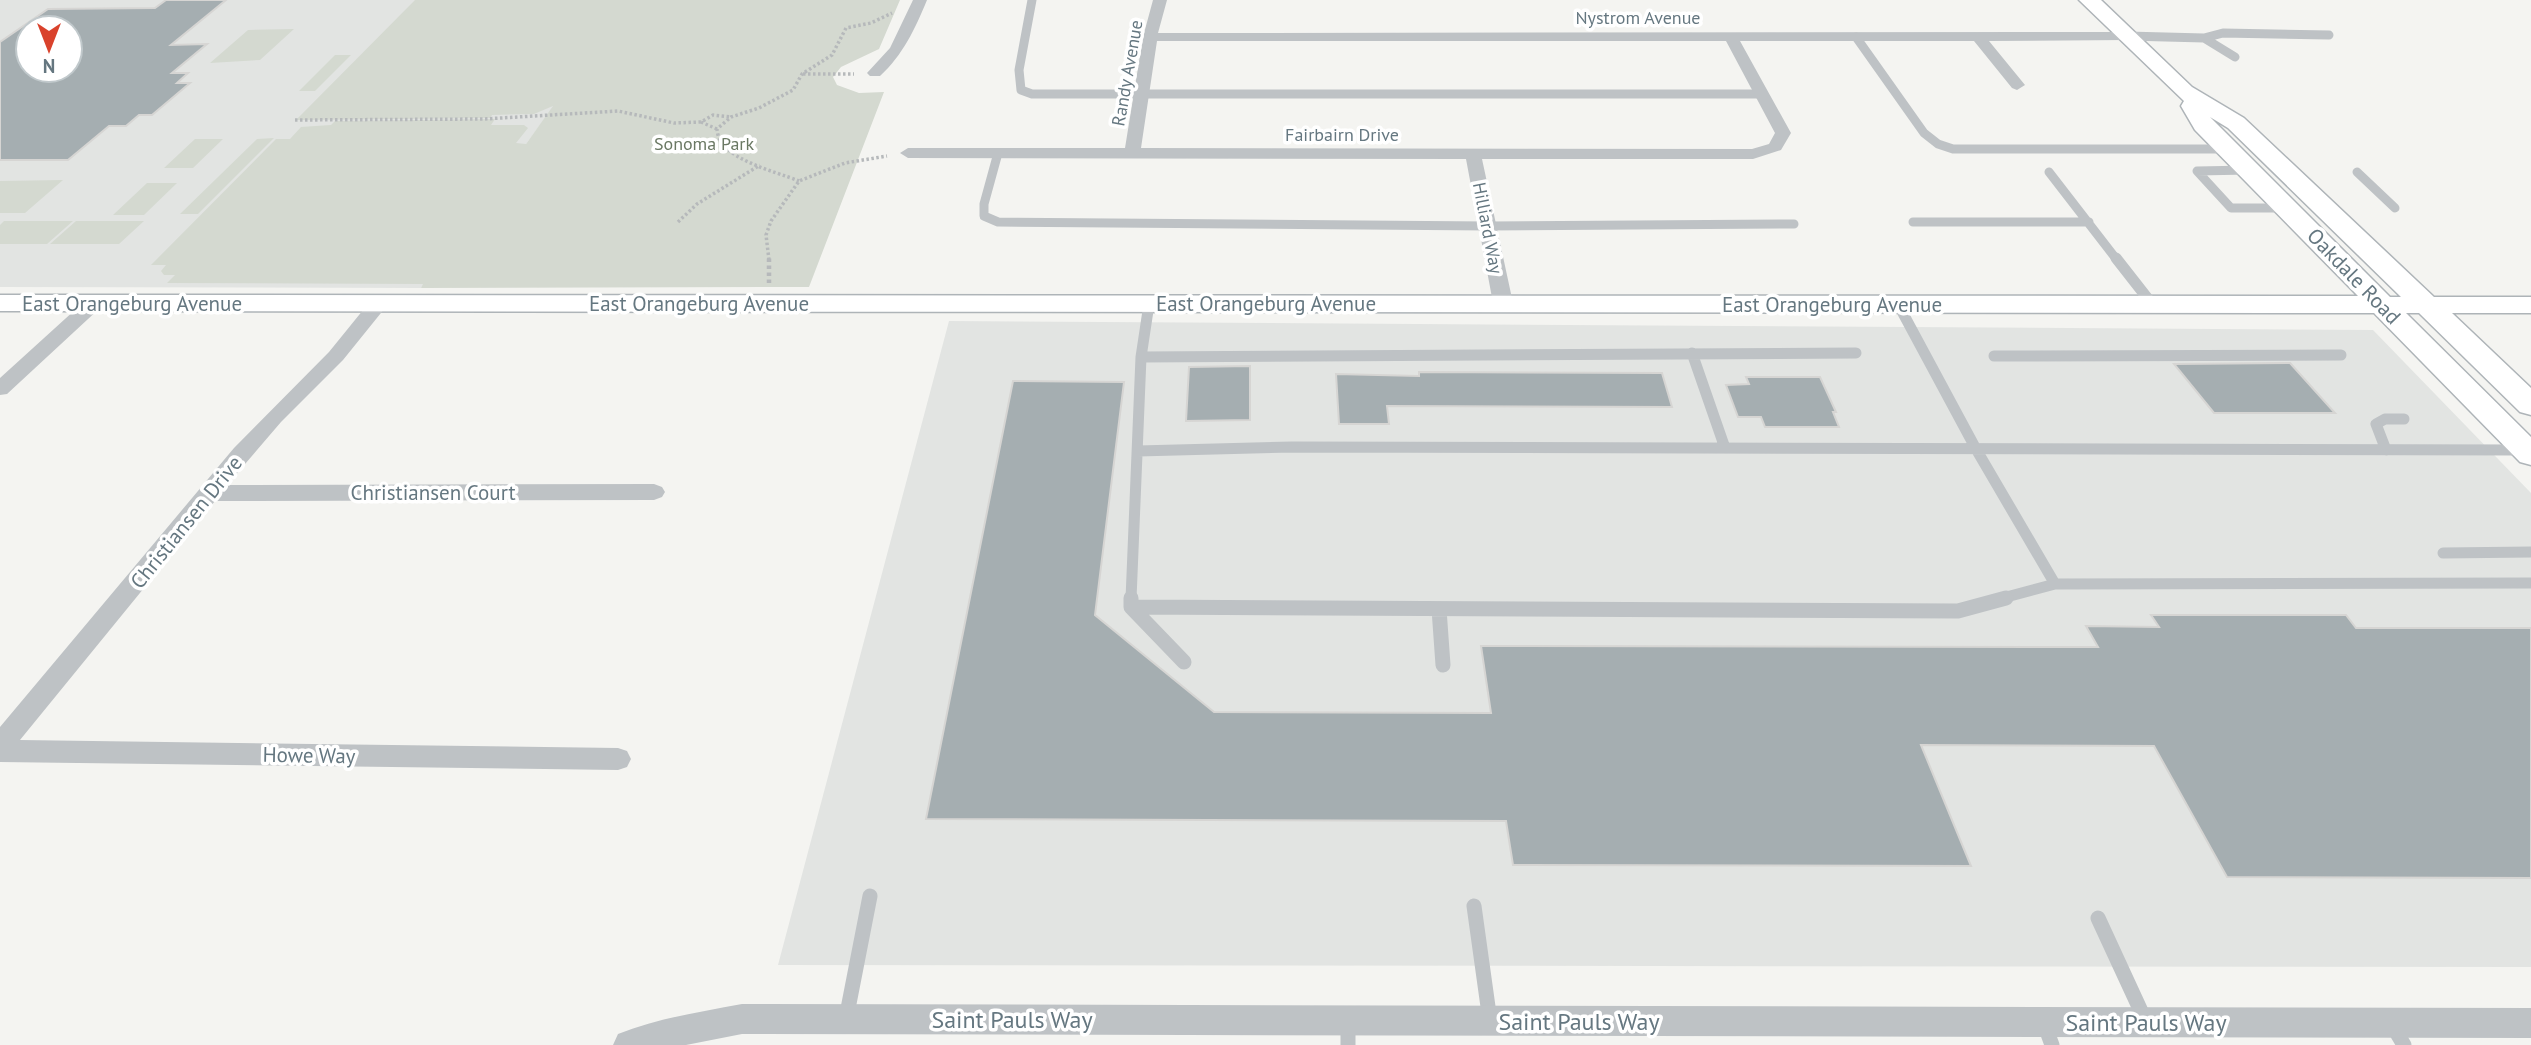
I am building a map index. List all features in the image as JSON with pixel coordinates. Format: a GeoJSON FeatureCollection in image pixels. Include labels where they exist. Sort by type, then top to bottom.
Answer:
{"type":"FeatureCollection","features":[{"type":"Feature","properties":{"kind":"street","name":"Randy Avenue"},"geometry":{"type":"LineString","coordinates":[[1132,153],[1150,37],[1160,0]]}},
{"type":"Feature","properties":{"kind":"street","name":"Oakdale Road"},"geometry":{"type":"LineString","coordinates":[[2089,0],[2184,92],[2236,123],[2531,405]]}},
{"type":"Feature","properties":{"kind":"street"},"geometry":{"type":"LineString","coordinates":[[875,73],[899,48],[918,6]]}},
{"type":"Feature","properties":{"kind":"street","name":"Nystrom Avenue"},"geometry":{"type":"LineString","coordinates":[[1150,37],[2127,36]]}},
{"type":"Feature","properties":{"kind":"street"},"geometry":{"type":"LineString","coordinates":[[1731,37],[1762,94]]}},
{"type":"Feature","properties":{"kind":"street"},"geometry":{"type":"LineString","coordinates":[[1979,37],[2017,85]]}},
{"type":"Feature","properties":{"kind":"street","name":"Oakdale Road"},"geometry":{"type":"LineString","coordinates":[[2184,92],[2203,125],[2529,453]]}},
{"type":"Feature","properties":{"kind":"street","name":"Fairbairn Drive"},"geometry":{"type":"LineString","coordinates":[[908,153],[1753,154],[1775,148],[1783,133],[1762,94]]}},
{"type":"Feature","properties":{"kind":"street","name":"Hilliard Way"},"geometry":{"type":"LineString","coordinates":[[1473,153],[1503,303]]}},
{"type":"Feature","properties":{"kind":"street","name":"East Orangeburg Avenue"},"geometry":{"type":"LineString","coordinates":[[0,303],[2531,304]]}},
{"type":"Feature","properties":{"kind":"street"},"geometry":{"type":"LineString","coordinates":[[0,389],[94,303]]}},
{"type":"Feature","properties":{"kind":"street","name":"Christiansen Drive"},"geometry":{"type":"LineString","coordinates":[[0,749],[242,453],[336,356],[379,303]]}},
{"type":"Feature","properties":{"kind":"street","name":"Christiansen Court"},"geometry":{"type":"LineString","coordinates":[[211,493],[654,492]]}},
{"type":"Feature","properties":{"kind":"street","name":"Howe Way"},"geometry":{"type":"LineString","coordinates":[[0,749],[618,760]]}},
{"type":"Feature","properties":{"kind":"street","name":"Saint Pauls Way"},"geometry":{"type":"LineString","coordinates":[[629,1045],[661,1035],[742,1019],[846,1019],[1348,1033],[1490,1021],[2048,1034],[2146,1022],[2398,1034],[2531,1023]]}},
{"type":"Feature","properties":{"kind":"lane"},"geometry":{"type":"LineString","coordinates":[[1032,0],[1032,16],[1016,79],[1021,90],[1032,94],[1762,94]]}},
{"type":"Feature","properties":{"kind":"lane"},"geometry":{"type":"LineString","coordinates":[[2127,36],[2204,38],[2224,33],[2329,35]]}},
{"type":"Feature","properties":{"kind":"lane"},"geometry":{"type":"LineString","coordinates":[[1856,37],[1924,133],[1938,144],[1953,149],[2228,149]]}},
{"type":"Feature","properties":{"kind":"lane"},"geometry":{"type":"LineString","coordinates":[[2204,38],[2235,57]]}},
{"type":"Feature","properties":{"kind":"lane"},"geometry":{"type":"LineString","coordinates":[[998,153],[984,204],[984,216],[999,222],[1488,226],[1794,224]]}},
{"type":"Feature","properties":{"kind":"lane"},"geometry":{"type":"LineString","coordinates":[[2250,170],[2197,171],[2231,208],[2287,208]]}},
{"type":"Feature","properties":{"kind":"lane"},"geometry":{"type":"LineString","coordinates":[[2049,172],[2152,304]]}},
{"type":"Feature","properties":{"kind":"lane"},"geometry":{"type":"LineString","coordinates":[[2357,173],[2395,208]]}},
{"type":"Feature","properties":{"kind":"lane"},"geometry":{"type":"LineString","coordinates":[[1913,222],[2090,222]]}},
{"type":"Feature","properties":{"kind":"lane"},"geometry":{"type":"LineString","coordinates":[[1149,304],[1141,357],[1131,607],[1184,662]]}},
{"type":"Feature","properties":{"kind":"lane"},"geometry":{"type":"LineString","coordinates":[[1898,304],[1976,449],[2055,584]]}},
{"type":"Feature","properties":{"kind":"lane"},"geometry":{"type":"LineString","coordinates":[[1692,353],[1724,448]]}},
{"type":"Feature","properties":{"kind":"lane"},"geometry":{"type":"LineString","coordinates":[[1141,357],[1856,353]]}},
{"type":"Feature","properties":{"kind":"lane"},"geometry":{"type":"LineString","coordinates":[[1994,356],[2341,355]]}},
{"type":"Feature","properties":{"kind":"lane"},"geometry":{"type":"LineString","coordinates":[[2386,450],[2376,424],[2385,419],[2404,419]]}},
{"type":"Feature","properties":{"kind":"lane"},"geometry":{"type":"LineString","coordinates":[[1138,451],[1292,447],[2386,450],[2529,453]]}},
{"type":"Feature","properties":{"kind":"lane"},"geometry":{"type":"LineString","coordinates":[[2443,553],[2531,552]]}},
{"type":"Feature","properties":{"kind":"lane"},"geometry":{"type":"LineString","coordinates":[[1131,607],[1958,611],[2055,584],[2531,583]]}},
{"type":"Feature","properties":{"kind":"lane"},"geometry":{"type":"LineString","coordinates":[[1439,608],[1443,665]]}},
{"type":"Feature","properties":{"kind":"lane"},"geometry":{"type":"LineString","coordinates":[[846,1019],[870,896]]}},
{"type":"Feature","properties":{"kind":"lane"},"geometry":{"type":"LineString","coordinates":[[1474,906],[1490,1021]]}},
{"type":"Feature","properties":{"kind":"lane"},"geometry":{"type":"LineString","coordinates":[[2098,918],[2146,1022]]}},
{"type":"Feature","properties":{"kind":"path"},"geometry":{"type":"LineString","coordinates":[[799,181],[741,159],[721,147],[716,136],[717,129],[731,117],[781,99],[793,90],[803,74],[832,55],[846,28],[871,23],[891,13],[918,6]]}},
{"type":"Feature","properties":{"kind":"path"},"geometry":{"type":"LineString","coordinates":[[803,74],[875,73]]}},
{"type":"Feature","properties":{"kind":"path"},"geometry":{"type":"LineString","coordinates":[[295,120],[484,119],[618,111],[674,123],[701,122],[717,129]]}},
{"type":"Feature","properties":{"kind":"path"},"geometry":{"type":"LineString","coordinates":[[701,122],[713,114],[731,117]]}},
{"type":"Feature","properties":{"kind":"path"},"geometry":{"type":"LineString","coordinates":[[762,303],[768,290],[771,271],[766,235],[777,211],[799,181],[845,163],[908,153]]}},
{"type":"Feature","properties":{"kind":"path"},"geometry":{"type":"LineString","coordinates":[[678,222],[697,204],[760,164]]}},
{"type":"Feature","properties":{"kind":"shaded area"},"geometry":{"type":"Polygon","coordinates":[[[0,0],[631,0],[421,288],[0,287],[0,0]]]}},
{"type":"Feature","properties":{"kind":"shaded area"},"geometry":{"type":"Polygon","coordinates":[[[949,321],[2373,330],[2531,493],[2531,967],[778,965],[949,321]]]}},
{"type":"Feature","properties":{"kind":"green space","name":"Sonoma Park"},"geometry":{"type":"Polygon","coordinates":[[[415,0],[900,0],[879,49],[841,67],[833,77],[837,85],[859,93],[884,92],[809,287],[421,288],[423,284],[167,283],[175,275],[164,275],[161,271],[166,265],[151,265],[276,139],[290,139],[301,127],[331,125],[335,121],[495,119],[491,125],[524,125],[528,128],[516,143],[526,144],[553,106],[534,114],[492,115],[490,118],[296,120],[415,0]]]}},
{"type":"Feature","properties":{"kind":"green space"},"geometry":{"type":"Polygon","coordinates":[[[294,29],[260,60],[210,63],[248,30],[294,29]]]}},
{"type":"Feature","properties":{"kind":"green space"},"geometry":{"type":"Polygon","coordinates":[[[335,55],[351,55],[315,91],[299,91],[335,55]]]}},
{"type":"Feature","properties":{"kind":"green space"},"geometry":{"type":"Polygon","coordinates":[[[274,138],[198,214],[180,214],[257,139],[274,138]]]}},
{"type":"Feature","properties":{"kind":"green space"},"geometry":{"type":"Polygon","coordinates":[[[195,139],[223,139],[193,168],[164,168],[195,139]]]}},
{"type":"Feature","properties":{"kind":"green space"},"geometry":{"type":"Polygon","coordinates":[[[63,180],[25,213],[0,213],[0,181],[63,180]]]}},
{"type":"Feature","properties":{"kind":"green space"},"geometry":{"type":"Polygon","coordinates":[[[147,183],[177,183],[144,215],[113,215],[147,183]]]}},
{"type":"Feature","properties":{"kind":"green space"},"geometry":{"type":"Polygon","coordinates":[[[4,221],[73,221],[47,244],[0,244],[0,225],[4,221]]]}},
{"type":"Feature","properties":{"kind":"green space"},"geometry":{"type":"Polygon","coordinates":[[[76,221],[144,221],[119,244],[50,244],[76,221]]]}},
{"type":"Feature","properties":{"kind":"building"},"geometry":{"type":"Polygon","coordinates":[[[166,0],[226,0],[171,45],[207,44],[172,73],[188,73],[177,83],[190,83],[152,115],[139,115],[126,126],[109,126],[68,160],[0,160],[0,42],[14,32],[14,84],[84,84],[84,14],[41,14],[48,9],[155,8],[166,0]]]}},
{"type":"Feature","properties":{"kind":"building"},"geometry":{"type":"Polygon","coordinates":[[[2290,363],[2335,413],[2214,413],[2174,364],[2290,363]]]}},
{"type":"Feature","properties":{"kind":"building"},"geometry":{"type":"Polygon","coordinates":[[[1250,366],[1250,420],[1186,421],[1189,367],[1250,366]]]}},
{"type":"Feature","properties":{"kind":"building"},"geometry":{"type":"Polygon","coordinates":[[[1419,372],[1662,373],[1672,407],[1387,406],[1389,424],[1339,424],[1336,374],[1419,376],[1419,372]]]}},
{"type":"Feature","properties":{"kind":"building"},"geometry":{"type":"Polygon","coordinates":[[[1746,377],[1820,377],[1836,412],[1833,412],[1839,427],[1765,427],[1761,417],[1738,417],[1726,385],[1749,384],[1746,377]]]}},
{"type":"Feature","properties":{"kind":"building"},"geometry":{"type":"Polygon","coordinates":[[[1013,381],[1124,382],[1095,615],[1214,712],[1491,713],[1481,646],[2098,647],[2086,626],[2159,627],[2151,615],[2346,615],[2356,628],[2531,628],[2531,878],[2227,877],[2154,746],[1921,745],[1971,866],[1513,865],[1506,821],[926,819],[1013,381]]]}}]}
